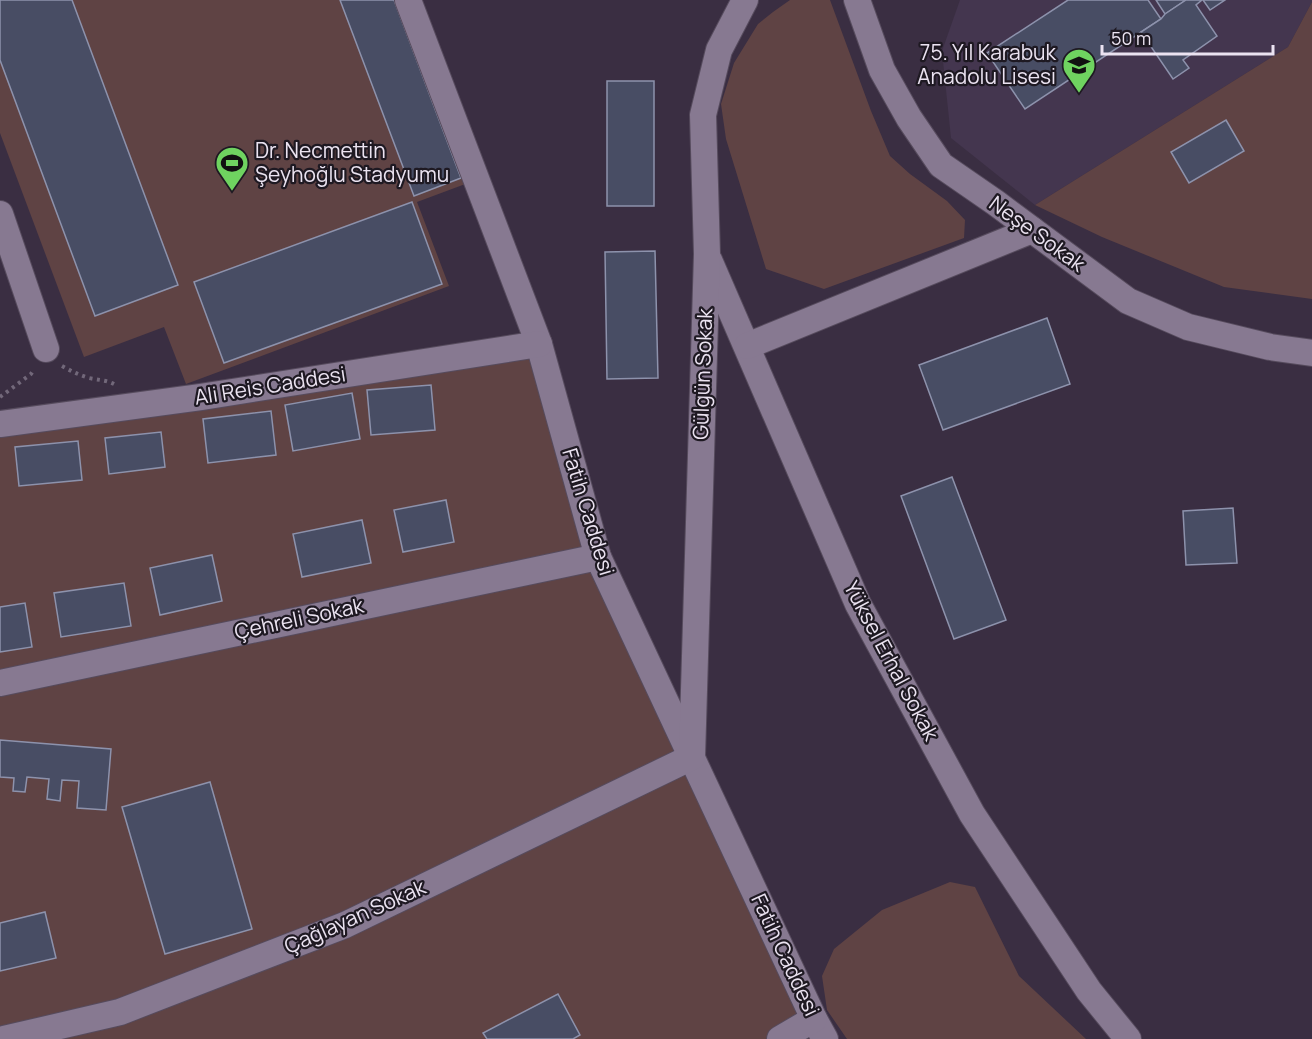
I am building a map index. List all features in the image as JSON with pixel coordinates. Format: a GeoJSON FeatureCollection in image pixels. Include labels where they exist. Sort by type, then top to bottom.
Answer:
{"type":"FeatureCollection","features":[{"type":"Feature","properties":{"kind":"street","name":"Fatih Caddesi"},"geometry":{"type":"LineString","coordinates":[[408,0],[539,344],[598,557],[820,1029]]}},
{"type":"Feature","properties":{"kind":"street","name":"Gülgün Sokak"},"geometry":{"type":"LineString","coordinates":[[692,756],[707,254],[704,115],[719,50],[745,0]]}},
{"type":"Feature","properties":{"kind":"street","name":"Neşe Sokak"},"geometry":{"type":"LineString","coordinates":[[857,0],[882,70],[909,118],[941,165],[1128,301],[1188,327],[1269,347],[1312,353]]}},
{"type":"Feature","properties":{"kind":"street"},"geometry":{"type":"LineString","coordinates":[[0,214],[46,349]]}},
{"type":"Feature","properties":{"kind":"street"},"geometry":{"type":"LineString","coordinates":[[747,346],[1032,230]]}},
{"type":"Feature","properties":{"kind":"street","name":"Yüksel Erhal Sokak"},"geometry":{"type":"LineString","coordinates":[[707,254],[858,604],[972,814],[1089,991],[1128,1039]]}},
{"type":"Feature","properties":{"kind":"street","name":"Ali Reis Caddesi"},"geometry":{"type":"LineString","coordinates":[[0,424],[201,397],[539,344]]}},
{"type":"Feature","properties":{"kind":"street","name":"Çehreli Sokak"},"geometry":{"type":"LineString","coordinates":[[0,683],[598,557]]}},
{"type":"Feature","properties":{"kind":"street","name":"Çağlayan Sokak"},"geometry":{"type":"LineString","coordinates":[[4,1039],[120,1012],[345,925],[692,756]]}},
{"type":"Feature","properties":{"kind":"street"},"geometry":{"type":"LineString","coordinates":[[780,1039],[820,1029]]}},
{"type":"Feature","properties":{"kind":"path"},"geometry":{"type":"LineString","coordinates":[[0,397],[31,374],[46,349],[58,364],[78,375],[107,381],[119,387],[131,406]]}},
{"type":"Feature","properties":{"kind":"shaded area","name":"Dr. Necmettin Şeyhoğlu Stadyumu"},"geometry":{"type":"Polygon","coordinates":[[[0,0],[400,0],[468,183],[417,202],[449,286],[186,384],[164,327],[84,357],[0,133],[0,0]]]}},
{"type":"Feature","properties":{"kind":"shaded area"},"geometry":{"type":"Polygon","coordinates":[[[790,0],[830,0],[890,156],[947,201],[965,220],[964,238],[824,289],[766,269],[726,139],[721,104],[734,63],[758,24],[790,0]]]}},
{"type":"Feature","properties":{"kind":"shaded area","name":"75. Yıl Karabuk Anadolu Lisesi"},"geometry":{"type":"Polygon","coordinates":[[[960,0],[1312,0],[1312,2],[1288,47],[1035,205],[951,138],[942,51],[960,0]]]}},
{"type":"Feature","properties":{"kind":"shaded area"},"geometry":{"type":"Polygon","coordinates":[[[1312,2],[1312,299],[1224,287],[1102,237],[1035,205],[1288,47],[1312,2]]]}},
{"type":"Feature","properties":{"kind":"shaded area"},"geometry":{"type":"Polygon","coordinates":[[[539,344],[598,557],[814,1019],[780,1039],[0,1039],[0,424],[539,344]]]}},
{"type":"Feature","properties":{"kind":"shaded area"},"geometry":{"type":"Polygon","coordinates":[[[950,882],[975,887],[1019,976],[1086,1039],[847,1039],[827,1010],[822,976],[834,949],[882,910],[950,882]]]}},
{"type":"Feature","properties":{"kind":"building"},"geometry":{"type":"Polygon","coordinates":[[[0,0],[72,0],[178,285],[95,316],[0,60],[0,0]]]}},
{"type":"Feature","properties":{"kind":"building"},"geometry":{"type":"Polygon","coordinates":[[[340,0],[394,0],[461,178],[414,196],[340,0]]]}},
{"type":"Feature","properties":{"kind":"building"},"geometry":{"type":"Polygon","coordinates":[[[1068,0],[1148,0],[1161,19],[1025,109],[987,53],[1068,0]]]}},
{"type":"Feature","properties":{"kind":"building"},"geometry":{"type":"Polygon","coordinates":[[[1156,0],[1186,0],[1165,14],[1156,0]]]}},
{"type":"Feature","properties":{"kind":"building"},"geometry":{"type":"Polygon","coordinates":[[[1186,0],[1202,0],[1196,5],[1217,36],[1183,60],[1189,68],[1173,79],[1141,32],[1186,0]]]}},
{"type":"Feature","properties":{"kind":"building"},"geometry":{"type":"Polygon","coordinates":[[[1203,0],[1225,0],[1210,10],[1203,0]]]}},
{"type":"Feature","properties":{"kind":"building"},"geometry":{"type":"Polygon","coordinates":[[[607,81],[654,81],[654,206],[607,206],[607,81]]]}},
{"type":"Feature","properties":{"kind":"building"},"geometry":{"type":"Polygon","coordinates":[[[1226,120],[1244,151],[1189,183],[1171,152],[1226,120]]]}},
{"type":"Feature","properties":{"kind":"building"},"geometry":{"type":"Polygon","coordinates":[[[412,202],[442,284],[224,363],[194,282],[412,202]]]}},
{"type":"Feature","properties":{"kind":"building"},"geometry":{"type":"Polygon","coordinates":[[[655,251],[658,378],[607,379],[605,252],[655,251]]]}},
{"type":"Feature","properties":{"kind":"building"},"geometry":{"type":"Polygon","coordinates":[[[1047,318],[1070,384],[943,430],[919,365],[1047,318]]]}},
{"type":"Feature","properties":{"kind":"building"},"geometry":{"type":"Polygon","coordinates":[[[431,385],[435,430],[371,435],[367,390],[431,385]]]}},
{"type":"Feature","properties":{"kind":"building"},"geometry":{"type":"Polygon","coordinates":[[[352,393],[360,439],[293,451],[285,405],[352,393]]]}},
{"type":"Feature","properties":{"kind":"building"},"geometry":{"type":"Polygon","coordinates":[[[271,411],[276,455],[208,463],[203,419],[271,411]]]}},
{"type":"Feature","properties":{"kind":"building"},"geometry":{"type":"Polygon","coordinates":[[[161,432],[165,467],[109,474],[105,438],[161,432]]]}},
{"type":"Feature","properties":{"kind":"building"},"geometry":{"type":"Polygon","coordinates":[[[78,441],[82,480],[19,486],[15,447],[78,441]]]}},
{"type":"Feature","properties":{"kind":"building"},"geometry":{"type":"Polygon","coordinates":[[[952,477],[1006,620],[954,639],[901,496],[952,477]]]}},
{"type":"Feature","properties":{"kind":"building"},"geometry":{"type":"Polygon","coordinates":[[[446,500],[454,542],[403,552],[394,510],[446,500]]]}},
{"type":"Feature","properties":{"kind":"building"},"geometry":{"type":"Polygon","coordinates":[[[1233,508],[1237,563],[1186,565],[1183,511],[1233,508]]]}},
{"type":"Feature","properties":{"kind":"building"},"geometry":{"type":"Polygon","coordinates":[[[362,520],[371,563],[302,577],[293,534],[362,520]]]}},
{"type":"Feature","properties":{"kind":"building"},"geometry":{"type":"Polygon","coordinates":[[[212,555],[222,601],[160,615],[150,568],[212,555]]]}},
{"type":"Feature","properties":{"kind":"building"},"geometry":{"type":"Polygon","coordinates":[[[124,583],[131,626],[61,637],[54,593],[124,583]]]}},
{"type":"Feature","properties":{"kind":"building"},"geometry":{"type":"Polygon","coordinates":[[[25,603],[32,647],[0,652],[0,607],[25,603]]]}},
{"type":"Feature","properties":{"kind":"building"},"geometry":{"type":"Polygon","coordinates":[[[0,740],[111,749],[106,810],[77,808],[79,781],[62,780],[60,801],[47,799],[49,779],[27,777],[25,792],[13,791],[14,778],[0,777],[0,740]]]}},
{"type":"Feature","properties":{"kind":"building"},"geometry":{"type":"Polygon","coordinates":[[[210,782],[252,929],[165,954],[122,807],[210,782]]]}},
{"type":"Feature","properties":{"kind":"building"},"geometry":{"type":"Polygon","coordinates":[[[45,912],[56,958],[0,971],[0,923],[45,912]]]}},
{"type":"Feature","properties":{"kind":"building"},"geometry":{"type":"Polygon","coordinates":[[[558,994],[580,1035],[573,1039],[487,1039],[483,1033],[558,994]]]}},
{"type":"Feature","properties":{"kind":"place","name":"75. Yıl Karabuk Anadolu Lisesi"},"geometry":{"type":"Point","coordinates":[1079,94]}},
{"type":"Feature","properties":{"kind":"place","name":"Dr. Necmettin Şeyhoğlu Stadyumu"},"geometry":{"type":"Point","coordinates":[232,192]}}]}
